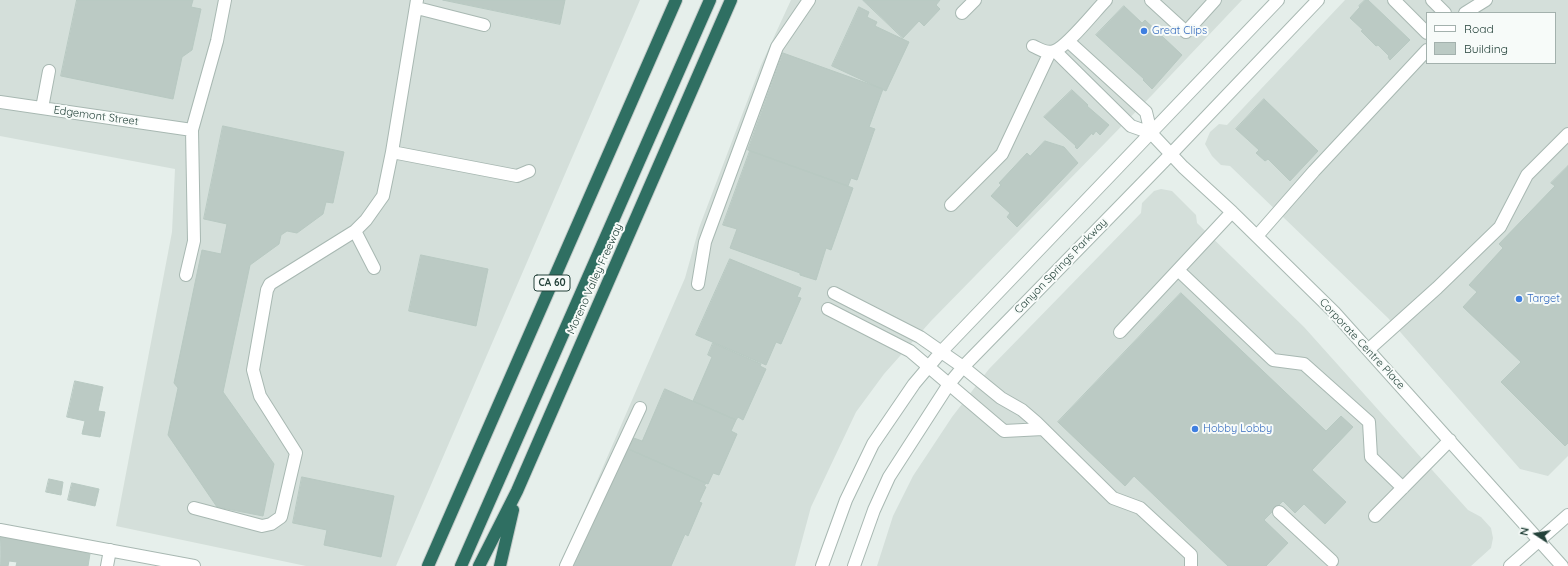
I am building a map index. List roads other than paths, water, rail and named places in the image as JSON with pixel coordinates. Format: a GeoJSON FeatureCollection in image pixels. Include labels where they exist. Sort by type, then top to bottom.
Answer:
{"type":"FeatureCollection","features":[{"type":"Feature","properties":{"kind":"highway","name":"CA 60"},"geometry":{"type":"LineString","coordinates":[[428,566],[676,0]]}},
{"type":"Feature","properties":{"kind":"highway"},"geometry":{"type":"LineString","coordinates":[[461,566],[710,0]]}},
{"type":"Feature","properties":{"kind":"highway","name":"Moreno Valley Freeway"},"geometry":{"type":"LineString","coordinates":[[479,566],[517,491],[731,0]]}},
{"type":"Feature","properties":{"kind":"highway"},"geometry":{"type":"LineString","coordinates":[[500,566],[517,491]]}},
{"type":"Feature","properties":{"kind":"street"},"geometry":{"type":"LineString","coordinates":[[186,275],[194,241],[192,130],[217,41],[224,0]]}},
{"type":"Feature","properties":{"kind":"street"},"geometry":{"type":"LineString","coordinates":[[698,284],[705,242],[777,47],[809,0]]}},
{"type":"Feature","properties":{"kind":"street"},"geometry":{"type":"LineString","coordinates":[[962,13],[975,0]]}},
{"type":"Feature","properties":{"kind":"street"},"geometry":{"type":"LineString","coordinates":[[951,205],[1002,154],[1053,52],[1068,41],[1106,0]]}},
{"type":"Feature","properties":{"kind":"street"},"geometry":{"type":"LineString","coordinates":[[1151,0],[1186,32],[1216,0]]}},
{"type":"Feature","properties":{"kind":"street"},"geometry":{"type":"LineString","coordinates":[[822,566],[846,500],[873,444],[914,384],[941,352],[1278,0]]}},
{"type":"Feature","properties":{"kind":"street","name":"Canyon Springs Parkway"},"geometry":{"type":"LineString","coordinates":[[854,566],[874,510],[889,477],[949,384],[963,367],[1171,154],[1318,0]]}},
{"type":"Feature","properties":{"kind":"street"},"geometry":{"type":"LineString","coordinates":[[1394,0],[1426,32]]}},
{"type":"Feature","properties":{"kind":"street"},"geometry":{"type":"LineString","coordinates":[[1432,0],[1444,12]]}},
{"type":"Feature","properties":{"kind":"street"},"geometry":{"type":"LineString","coordinates":[[1468,12],[1486,0]]}},
{"type":"Feature","properties":{"kind":"street"},"geometry":{"type":"LineString","coordinates":[[194,508],[262,526],[271,524],[281,517],[296,453],[260,396],[254,378],[253,370],[267,290],[270,284],[355,231],[366,220],[383,196],[417,4],[484,25]]}},
{"type":"Feature","properties":{"kind":"street"},"geometry":{"type":"LineString","coordinates":[[1068,41],[1146,112],[1151,133]]}},
{"type":"Feature","properties":{"kind":"street"},"geometry":{"type":"LineString","coordinates":[[1033,46],[1046,52],[1053,52],[1131,126],[1151,133]]}},
{"type":"Feature","properties":{"kind":"street"},"geometry":{"type":"LineString","coordinates":[[1257,236],[1314,171],[1426,51]]}},
{"type":"Feature","properties":{"kind":"street"},"geometry":{"type":"LineString","coordinates":[[42,108],[49,72]]}},
{"type":"Feature","properties":{"kind":"street","name":"Edgemont Street"},"geometry":{"type":"LineString","coordinates":[[0,102],[192,130]]}},
{"type":"Feature","properties":{"kind":"street","name":"Corporate Centre Place"},"geometry":{"type":"LineString","coordinates":[[1151,133],[1183,167],[1257,236],[1334,312],[1562,566]]}},
{"type":"Feature","properties":{"kind":"street"},"geometry":{"type":"LineString","coordinates":[[1368,350],[1437,288],[1500,227],[1527,175],[1568,134]]}},
{"type":"Feature","properties":{"kind":"street"},"geometry":{"type":"LineString","coordinates":[[392,152],[518,176],[529,171]]}},
{"type":"Feature","properties":{"kind":"street"},"geometry":{"type":"LineString","coordinates":[[1120,332],[1232,212]]}},
{"type":"Feature","properties":{"kind":"street"},"geometry":{"type":"LineString","coordinates":[[355,231],[374,268]]}},
{"type":"Feature","properties":{"kind":"street"},"geometry":{"type":"LineString","coordinates":[[1178,270],[1273,360],[1304,364],[1369,422],[1371,457],[1403,488]]}},
{"type":"Feature","properties":{"kind":"street"},"geometry":{"type":"LineString","coordinates":[[834,293],[920,337],[963,367],[1000,398],[1022,410],[1113,498],[1140,508],[1191,556],[1191,566]]}},
{"type":"Feature","properties":{"kind":"street"},"geometry":{"type":"LineString","coordinates":[[828,309],[910,351],[1004,431],[1043,429]]}},
{"type":"Feature","properties":{"kind":"street"},"geometry":{"type":"LineString","coordinates":[[566,566],[640,408]]}},
{"type":"Feature","properties":{"kind":"street"},"geometry":{"type":"LineString","coordinates":[[1375,516],[1450,440]]}},
{"type":"Feature","properties":{"kind":"street"},"geometry":{"type":"LineString","coordinates":[[1279,512],[1332,561]]}},
{"type":"Feature","properties":{"kind":"street"},"geometry":{"type":"LineString","coordinates":[[1510,566],[1568,515]]}},
{"type":"Feature","properties":{"kind":"street"},"geometry":{"type":"LineString","coordinates":[[0,530],[194,566]]}},
{"type":"Feature","properties":{"kind":"street"},"geometry":{"type":"LineString","coordinates":[[107,566],[110,550]]}},
{"type":"Feature","properties":{"kind":"place","name":"Great Clips"},"geometry":{"type":"Point","coordinates":[1144,31]}},
{"type":"Feature","properties":{"kind":"place","name":"Target"},"geometry":{"type":"Point","coordinates":[1519,299]}},
{"type":"Feature","properties":{"kind":"place","name":"Hobby Lobby"},"geometry":{"type":"Point","coordinates":[1195,429]}}]}
